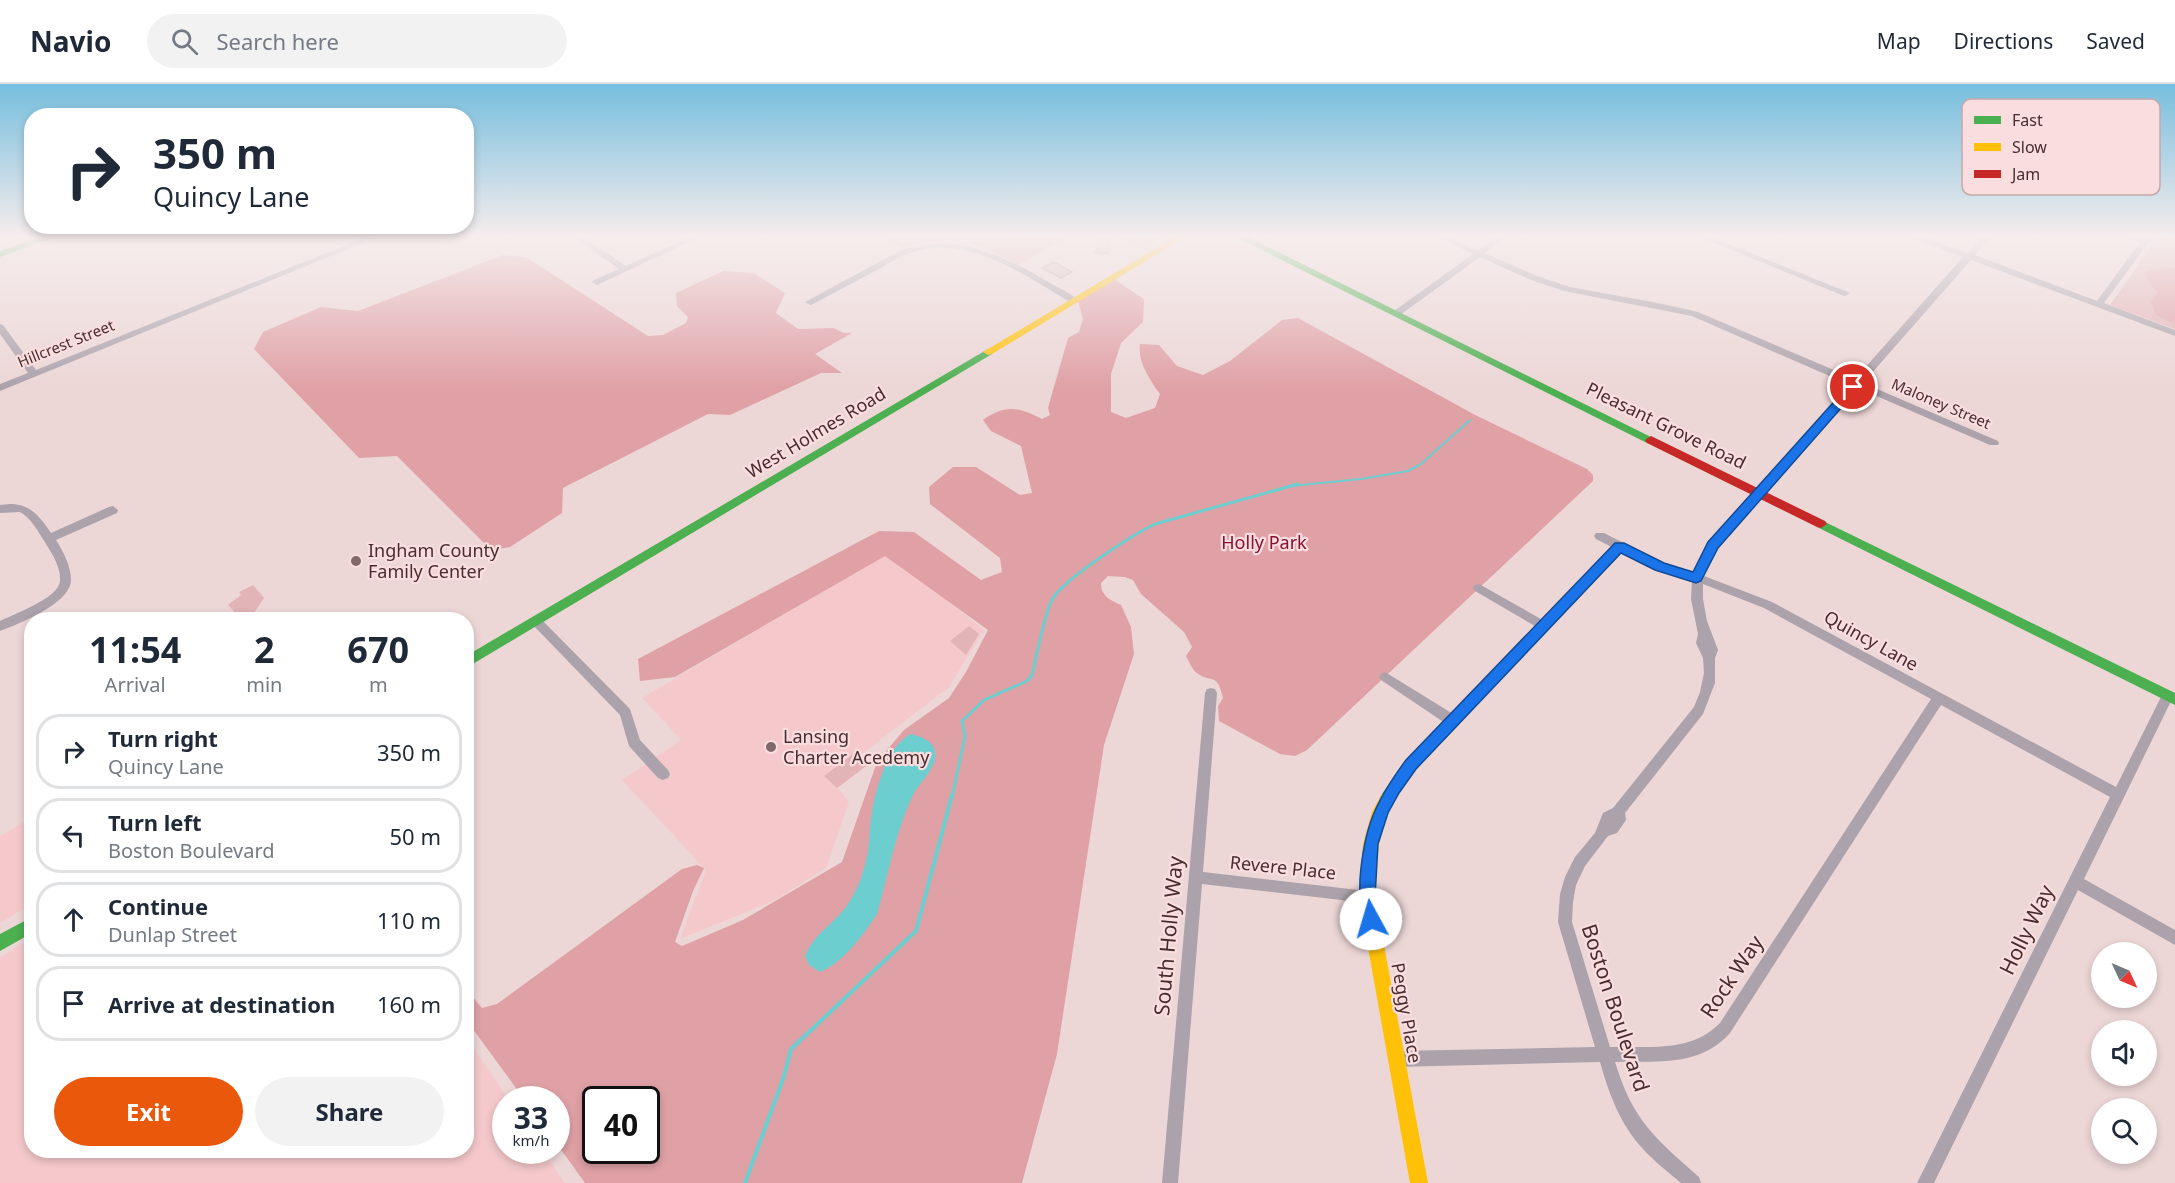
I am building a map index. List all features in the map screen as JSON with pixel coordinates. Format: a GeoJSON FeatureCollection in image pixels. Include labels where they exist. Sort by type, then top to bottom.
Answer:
{"type":"FeatureCollection","features":[{"type":"Feature","properties":{"kind":"street","name":"Hillcrest Street"},"geometry":{"type":"LineString","coordinates":[[0,388],[251,286]]}},
{"type":"Feature","properties":{"kind":"street"},"geometry":{"type":"LineString","coordinates":[[810,302],[840,286]]}},
{"type":"Feature","properties":{"kind":"street"},"geometry":{"type":"LineString","coordinates":[[1049,286],[1073,300]]}},
{"type":"Feature","properties":{"kind":"street","name":"West Holmes Road"},"geometry":{"type":"LineString","coordinates":[[474,658],[1096,286]]}},
{"type":"Feature","properties":{"kind":"street","name":"Pleasant Grove Road"},"geometry":{"type":"LineString","coordinates":[[1342,286],[2171,697]]}},
{"type":"Feature","properties":{"kind":"street"},"geometry":{"type":"LineString","coordinates":[[1397,313],[1434,286]]}},
{"type":"Feature","properties":{"kind":"street","name":"Maloney Street"},"geometry":{"type":"LineString","coordinates":[[1556,286],[1589,294],[1652,303],[1695,314],[1994,443]]}},
{"type":"Feature","properties":{"kind":"street"},"geometry":{"type":"LineString","coordinates":[[1826,286],[1845,294]]}},
{"type":"Feature","properties":{"kind":"street","name":"Boston Boulevard"},"geometry":{"type":"LineString","coordinates":[[1694,1183],[1660,1155],[1633,1123],[1617,1094],[1564,922],[1564,901],[1568,881],[1577,865],[1604,831],[1612,829],[1619,820],[1618,812],[1699,710],[1706,692],[1710,673],[1708,656],[1712,650],[1710,641],[1704,634],[1696,605],[1696,578],[1713,545],[1942,286]]}},
{"type":"Feature","properties":{"kind":"street"},"geometry":{"type":"LineString","coordinates":[[2051,286],[2175,333]]}},
{"type":"Feature","properties":{"kind":"street"},"geometry":{"type":"LineString","coordinates":[[2099,304],[2112,286]]}},
{"type":"Feature","properties":{"kind":"street"},"geometry":{"type":"LineString","coordinates":[[0,327],[33,374]]}},
{"type":"Feature","properties":{"kind":"street"},"geometry":{"type":"LineString","coordinates":[[0,509],[10,507],[26,509],[64,562],[66,576],[64,588],[55,597],[27,612]]}},
{"type":"Feature","properties":{"kind":"street"},"geometry":{"type":"LineString","coordinates":[[48,539],[113,510]]}},
{"type":"Feature","properties":{"kind":"street","name":"Quincy Lane"},"geometry":{"type":"LineString","coordinates":[[1600,536],[1659,566],[1711,582],[1768,605],[2118,795]]}},
{"type":"Feature","properties":{"kind":"street","name":"Peggy Place"},"geometry":{"type":"LineString","coordinates":[[1419,1183],[1367,897],[1371,844],[1380,812],[1393,788],[1411,764],[1620,547]]}},
{"type":"Feature","properties":{"kind":"street"},"geometry":{"type":"LineString","coordinates":[[1479,588],[1544,626]]}},
{"type":"Feature","properties":{"kind":"street"},"geometry":{"type":"LineString","coordinates":[[0,626],[24,613]]}},
{"type":"Feature","properties":{"kind":"street"},"geometry":{"type":"LineString","coordinates":[[536,621],[626,712],[634,742],[663,774]]}},
{"type":"Feature","properties":{"kind":"street"},"geometry":{"type":"LineString","coordinates":[[1385,677],[1453,721]]}},
{"type":"Feature","properties":{"kind":"street","name":"South Holly Way"},"geometry":{"type":"LineString","coordinates":[[1170,1183],[1211,693]]}},
{"type":"Feature","properties":{"kind":"street","name":"Holly Way"},"geometry":{"type":"LineString","coordinates":[[1925,1183],[2118,795],[2171,697]]}},
{"type":"Feature","properties":{"kind":"street","name":"Rock Way"},"geometry":{"type":"LineString","coordinates":[[1395,1059],[1682,1053],[1714,1040],[1725,1028],[1939,698]]}},
{"type":"Feature","properties":{"kind":"street","name":"Revere Place"},"geometry":{"type":"LineString","coordinates":[[1195,877],[1367,897]]}},
{"type":"Feature","properties":{"kind":"street"},"geometry":{"type":"LineString","coordinates":[[2075,881],[2175,938]]}},
{"type":"Feature","properties":{"kind":"street"},"geometry":{"type":"LineString","coordinates":[[0,943],[24,929]]}},
{"type":"Feature","properties":{"kind":"shaded area"},"geometry":{"type":"Polygon","coordinates":[[[2123,286],[2175,286],[2175,329],[2110,305],[2123,286]]]}},
{"type":"Feature","properties":{"kind":"shaded area","name":"Lansing Charter Acedemy"},"geometry":{"type":"Polygon","coordinates":[[[888,553],[984,630],[949,687],[862,754],[870,763],[838,788],[849,802],[826,868],[773,901],[680,939],[706,870],[622,780],[681,740],[642,698],[888,553]]]}},
{"type":"Feature","properties":{"kind":"shaded area"},"geometry":{"type":"Polygon","coordinates":[[[253,585],[264,598],[255,612],[233,612],[228,605],[241,595],[239,592],[253,585]]]}},
{"type":"Feature","properties":{"kind":"shaded area"},"geometry":{"type":"Polygon","coordinates":[[[969,626],[979,634],[966,655],[950,641],[969,626]]]}},
{"type":"Feature","properties":{"kind":"shaded area"},"geometry":{"type":"Polygon","coordinates":[[[857,751],[870,763],[837,788],[824,776],[857,751]]]}},
{"type":"Feature","properties":{"kind":"shaded area"},"geometry":{"type":"Polygon","coordinates":[[[24,822],[24,908],[0,923],[0,836],[24,822]]]}},
{"type":"Feature","properties":{"kind":"shaded area"},"geometry":{"type":"Polygon","coordinates":[[[24,943],[24,1158],[474,1158],[474,1048],[499,1086],[492,1086],[492,1164],[552,1164],[565,1183],[0,1183],[0,958],[24,943]]]}},
{"type":"Feature","properties":{"kind":"green space"},"geometry":{"type":"Polygon","coordinates":[[[422,286],[571,286],[648,336],[663,335],[686,323],[688,317],[677,306],[676,293],[690,286],[775,286],[785,293],[776,313],[798,329],[834,328],[844,333],[852,333],[815,354],[842,373],[821,373],[730,415],[708,414],[563,488],[562,513],[510,547],[491,550],[397,456],[359,458],[254,349],[263,332],[321,307],[358,311],[422,286]]]}},
{"type":"Feature","properties":{"kind":"green space","name":"Holly Park"},"geometry":{"type":"Polygon","coordinates":[[[1102,286],[1125,286],[1144,299],[1143,322],[1121,343],[1111,374],[1111,412],[1126,418],[1155,408],[1160,394],[1142,364],[1140,344],[1159,345],[1177,366],[1203,375],[1230,361],[1282,320],[1298,318],[1477,416],[1587,469],[1593,475],[1593,481],[1307,750],[1295,756],[1280,754],[1219,721],[1218,706],[1223,698],[1221,690],[1216,681],[1202,676],[1192,668],[1186,656],[1192,647],[1184,632],[1141,594],[1133,580],[1108,576],[1101,583],[1104,594],[1121,605],[1131,627],[1134,654],[1104,745],[1057,1054],[1022,1183],[585,1183],[570,1162],[570,1086],[514,1086],[474,1031],[474,998],[482,1008],[497,1004],[682,869],[697,865],[704,868],[693,891],[675,942],[682,946],[743,920],[842,862],[877,762],[904,730],[949,698],[966,672],[988,630],[885,556],[675,677],[640,681],[638,659],[879,531],[914,532],[981,580],[1002,572],[1000,558],[930,504],[929,487],[953,467],[976,467],[1020,495],[1032,493],[1021,446],[991,431],[983,420],[1005,409],[1019,410],[1042,419],[1050,415],[1048,408],[1068,338],[1079,332],[1083,319],[1078,301],[1102,286]]]}},
{"type":"Feature","properties":{"kind":"green space"},"geometry":{"type":"Polygon","coordinates":[[[2152,286],[2175,286],[2175,324],[2156,315],[2151,302],[2158,293],[2152,286]]]}},
{"type":"Feature","properties":{"kind":"water"},"geometry":{"type":"Polygon","coordinates":[[[911,734],[932,745],[935,752],[934,764],[915,792],[906,811],[877,914],[845,955],[820,972],[809,965],[805,956],[818,936],[846,907],[856,889],[866,862],[870,824],[883,771],[895,748],[911,734]]]}},
{"type":"Feature","properties":{"kind":"waterway"},"geometry":{"type":"LineString","coordinates":[[1291,486],[1361,479],[1408,471],[1421,464],[1470,420]]}},
{"type":"Feature","properties":{"kind":"waterway"},"geometry":{"type":"LineString","coordinates":[[1291,486],[1298,484]]}},
{"type":"Feature","properties":{"kind":"waterway"},"geometry":{"type":"LineString","coordinates":[[952,797],[965,736],[962,721],[984,700],[1027,681],[1032,675],[1050,604],[1060,590],[1116,547],[1155,524],[1291,486]]}},
{"type":"Feature","properties":{"kind":"waterway"},"geometry":{"type":"LineString","coordinates":[[745,1183],[784,1076],[791,1049],[916,931],[952,795]]}},
{"type":"Feature","properties":{"kind":"traffic: fast"},"geometry":{"type":"LineString","coordinates":[[1341,286],[1651,440]]}},
{"type":"Feature","properties":{"kind":"traffic: fast"},"geometry":{"type":"LineString","coordinates":[[474,658],[988,352]]}},
{"type":"Feature","properties":{"kind":"traffic: fast"},"geometry":{"type":"LineString","coordinates":[[1821,524],[2175,699]]}},
{"type":"Feature","properties":{"kind":"traffic: fast"},"geometry":{"type":"LineString","coordinates":[[1387,799],[1411,764],[1620,547]]}},
{"type":"Feature","properties":{"kind":"traffic: fast"},"geometry":{"type":"LineString","coordinates":[[0,943],[24,929]]}},
{"type":"Feature","properties":{"kind":"traffic: slow"},"geometry":{"type":"LineString","coordinates":[[988,352],[1098,286]]}},
{"type":"Feature","properties":{"kind":"traffic: slow"},"geometry":{"type":"LineString","coordinates":[[1387,799],[1380,812],[1371,844],[1367,897],[1419,1183]]}},
{"type":"Feature","properties":{"kind":"traffic: jam"},"geometry":{"type":"LineString","coordinates":[[1651,440],[1821,524]]}},
{"type":"Feature","properties":{"kind":"place","name":"Ingham County Family Center"},"geometry":{"type":"Point","coordinates":[356,561]}},
{"type":"Feature","properties":{"kind":"place","name":"Lansing Charter Acedemy"},"geometry":{"type":"Point","coordinates":[771,747]}},
{"type":"Feature","properties":{"kind":"route"},"geometry":{"type":"LineString","coordinates":[[1371,919],[1367,897],[1371,844],[1380,812],[1393,788],[1411,764],[1620,547],[1659,566],[1696,578],[1713,545],[1853,387]]}}]}
